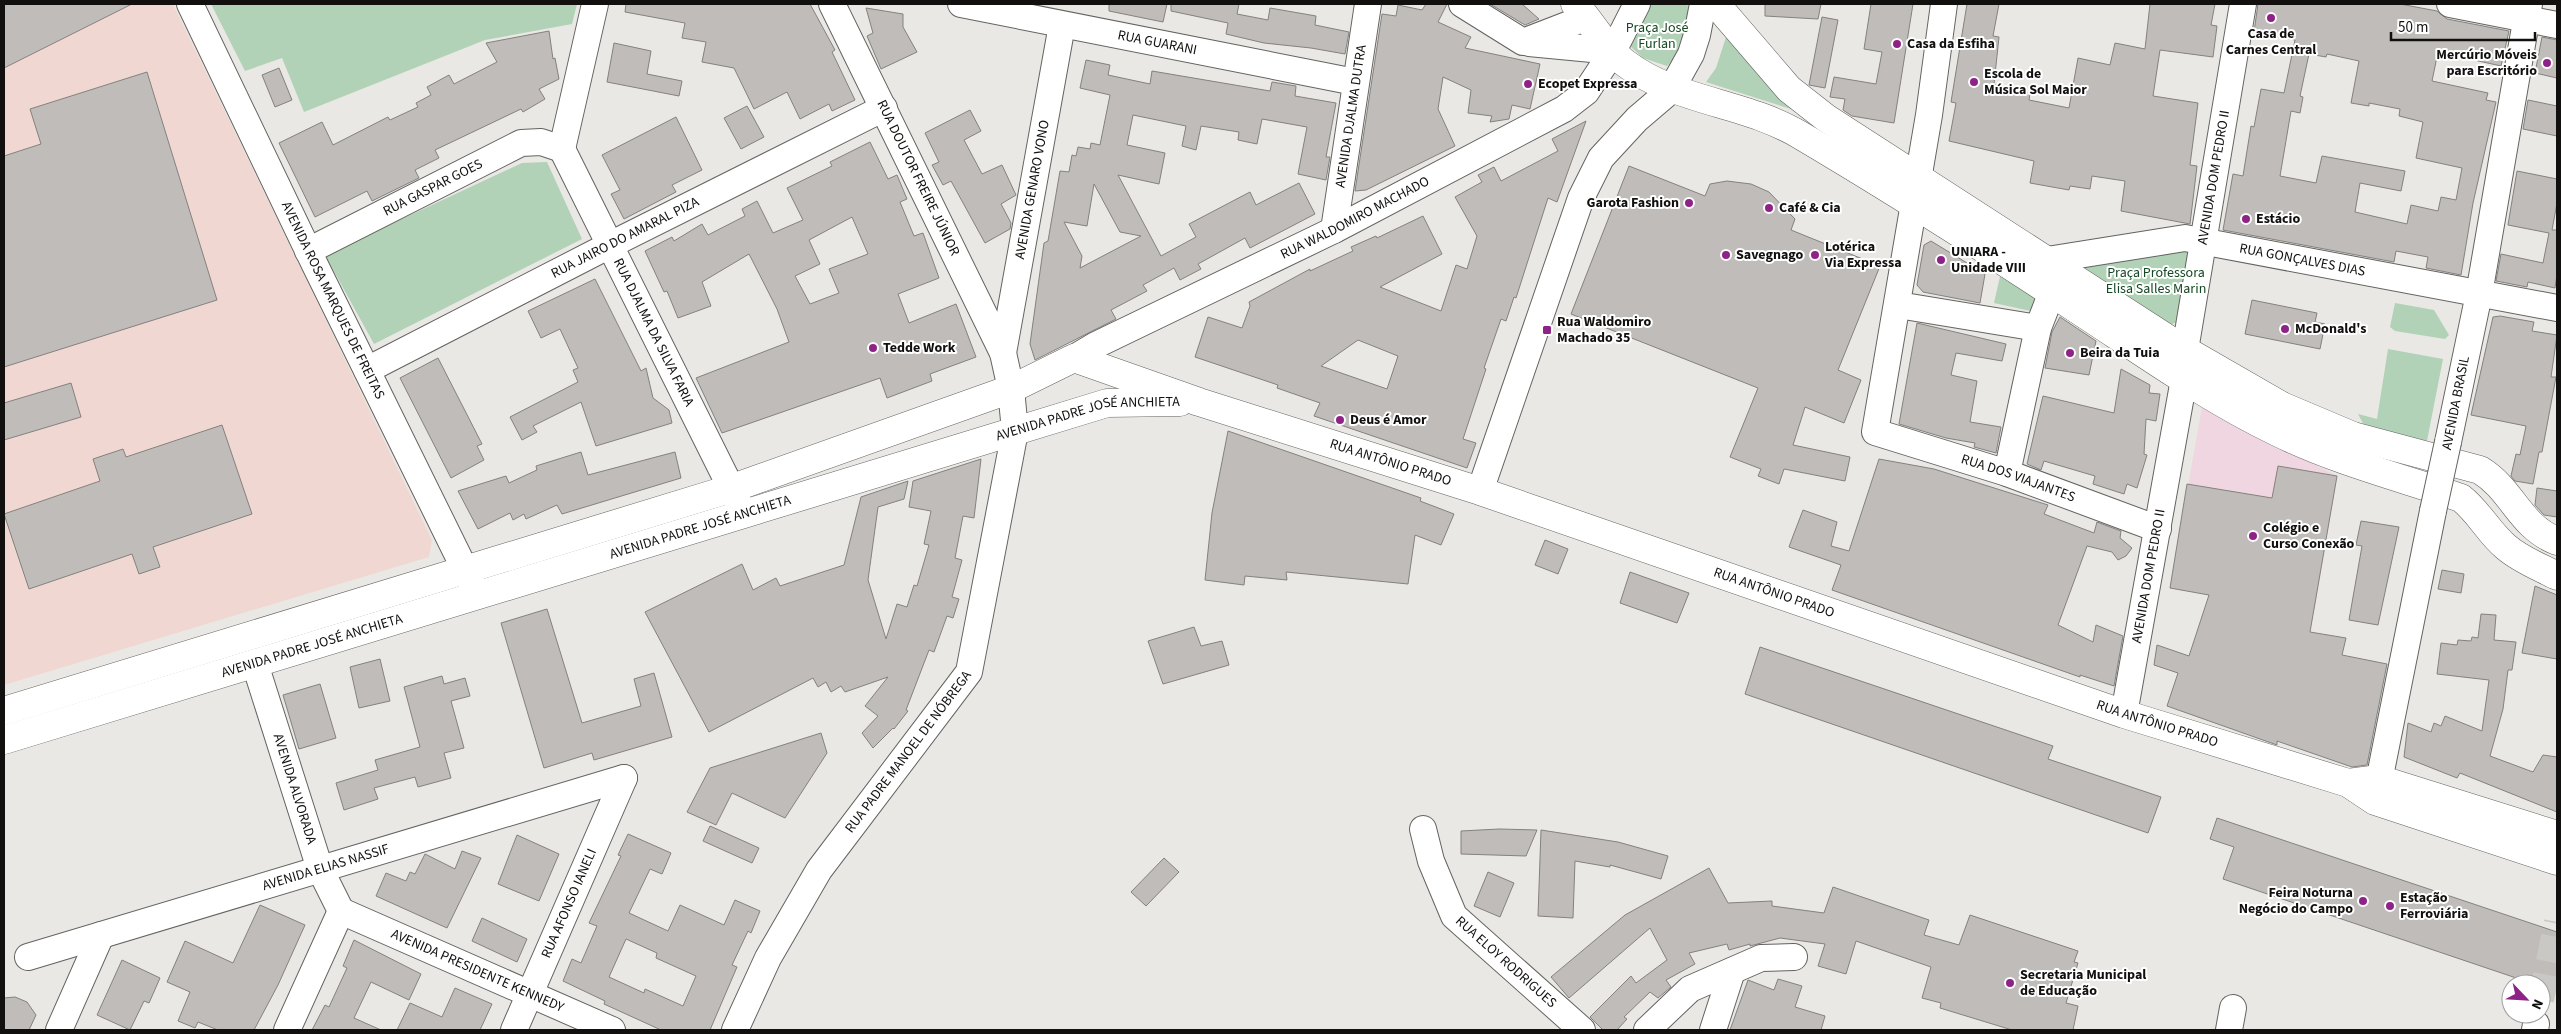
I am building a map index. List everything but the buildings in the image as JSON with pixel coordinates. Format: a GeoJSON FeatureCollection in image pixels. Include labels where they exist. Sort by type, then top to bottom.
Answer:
{"type":"FeatureCollection","features":[{"type":"Feature","properties":{"kind":"main road"},"geometry":{"type":"LineString","coordinates":[[1716,4],[1790,89],[1916,190],[2052,292],[2184,378],[2277,432],[2356,466],[2461,498],[2474,508],[2505,546],[2523,560],[2557,576]]}},
{"type":"Feature","properties":{"kind":"main road"},"geometry":{"type":"LineString","coordinates":[[1580,11],[1613,51],[1641,74],[1671,90],[1752,113],[1792,130],[1916,190],[2046,260],[2185,350],[2282,406],[2353,436],[2480,470],[2495,480],[2525,520],[2548,537],[2557,541]]}},
{"type":"Feature","properties":{"kind":"main road","name":"AVENIDA PADRE JOSÉ ANCHIETA"},"geometry":{"type":"LineString","coordinates":[[4,711],[733,488],[1011,389],[1074,358],[1199,402]]}},
{"type":"Feature","properties":{"kind":"main road","name":"RUA ANTÔNIO PRADO"},"geometry":{"type":"LineString","coordinates":[[1199,402],[1480,491],[2124,714],[2348,783],[2557,835]]}},
{"type":"Feature","properties":{"kind":"main road","name":"AVENIDA PADRE JOSÉ ANCHIETA"},"geometry":{"type":"LineString","coordinates":[[4,740],[1107,403],[1199,402]]}},
{"type":"Feature","properties":{"kind":"main road","name":"RUA ANTÔNIO PRADO"},"geometry":{"type":"LineString","coordinates":[[2377,790],[2557,862]]}},
{"type":"Feature","properties":{"kind":"street","name":"AVENIDA ROSA MARQUES DE FREITAS"},"geometry":{"type":"LineString","coordinates":[[190,4],[308,251],[478,596]]}},
{"type":"Feature","properties":{"kind":"street"},"geometry":{"type":"LineString","coordinates":[[562,149],[594,4]]}},
{"type":"Feature","properties":{"kind":"street","name":"RUA DOUTOR FREIRE JÚNIOR"},"geometry":{"type":"LineString","coordinates":[[832,4],[1003,353]]}},
{"type":"Feature","properties":{"kind":"street","name":"RUA GUARANI"},"geometry":{"type":"LineString","coordinates":[[961,4],[1354,82]]}},
{"type":"Feature","properties":{"kind":"street","name":"AVENIDA DJALMA DUTRA"},"geometry":{"type":"LineString","coordinates":[[1334,230],[1354,82],[1368,4]]}},
{"type":"Feature","properties":{"kind":"street"},"geometry":{"type":"LineString","coordinates":[[1462,4],[1523,42],[1613,51]]}},
{"type":"Feature","properties":{"kind":"street","name":"RUA WALDOMIRO MACHADO"},"geometry":{"type":"LineString","coordinates":[[1074,358],[1096,345],[1334,230],[1564,109],[1586,92],[1613,51],[1637,4]]}},
{"type":"Feature","properties":{"kind":"street"},"geometry":{"type":"LineString","coordinates":[[1480,491],[1581,198],[1601,158],[1637,119],[1671,90],[1691,54],[1697,35],[1702,4]]}},
{"type":"Feature","properties":{"kind":"street"},"geometry":{"type":"LineString","coordinates":[[1944,4],[1929,115],[1898,305],[2038,328]]}},
{"type":"Feature","properties":{"kind":"street","name":"AVENIDA DOM PEDRO II"},"geometry":{"type":"LineString","coordinates":[[2185,350],[2243,4]]}},
{"type":"Feature","properties":{"kind":"street"},"geometry":{"type":"LineString","coordinates":[[2450,4],[2527,11],[2557,25]]}},
{"type":"Feature","properties":{"kind":"street"},"geometry":{"type":"LineString","coordinates":[[1523,42],[1580,11]]}},
{"type":"Feature","properties":{"kind":"street","name":"AVENIDA BRASIL"},"geometry":{"type":"LineString","coordinates":[[2377,790],[2479,294],[2527,11]]}},
{"type":"Feature","properties":{"kind":"street","name":"AVENIDA GENARO VONO"},"geometry":{"type":"LineString","coordinates":[[1003,353],[1062,25]]}},
{"type":"Feature","properties":{"kind":"street","name":"RUA JAIRO DO AMARAL PIZA"},"geometry":{"type":"LineString","coordinates":[[367,370],[610,245],[884,108]]}},
{"type":"Feature","properties":{"kind":"street","name":"RUA GASPAR GOES"},"geometry":{"type":"LineString","coordinates":[[308,251],[521,144],[541,142],[562,149]]}},
{"type":"Feature","properties":{"kind":"street","name":"RUA DJALMA DA SILVA FARIA"},"geometry":{"type":"LineString","coordinates":[[562,149],[733,488],[744,514]]}},
{"type":"Feature","properties":{"kind":"street","name":"RUA GONÇALVES DIAS"},"geometry":{"type":"LineString","coordinates":[[2046,260],[2185,238],[2204,240],[2557,308]]}},
{"type":"Feature","properties":{"kind":"street"},"geometry":{"type":"LineString","coordinates":[[2007,473],[2038,328],[2052,292]]}},
{"type":"Feature","properties":{"kind":"street","name":"RUA DOS VIAJANTES"},"geometry":{"type":"LineString","coordinates":[[1898,305],[1875,432],[2007,473],[2158,529]]}},
{"type":"Feature","properties":{"kind":"street","name":"RUA PADRE MANOEL DE NÓBREGA"},"geometry":{"type":"LineString","coordinates":[[735,1030],[768,958],[819,870],[969,672],[1015,432],[1011,389],[1003,353]]}},
{"type":"Feature","properties":{"kind":"street","name":"AVENIDA DOM PEDRO II"},"geometry":{"type":"LineString","coordinates":[[2124,714],[2184,378]]}},
{"type":"Feature","properties":{"kind":"street","name":"AVENIDA ALVORADA"},"geometry":{"type":"LineString","coordinates":[[255,664],[320,869],[342,911]]}},
{"type":"Feature","properties":{"kind":"street","name":"AVENIDA ELIAS NASSIF"},"geometry":{"type":"LineString","coordinates":[[28,957],[624,778]]}},
{"type":"Feature","properties":{"kind":"street","name":"RUA AFONSO IANELI"},"geometry":{"type":"LineString","coordinates":[[514,1030],[624,778]]}},
{"type":"Feature","properties":{"kind":"street","name":"RUA ELOY RODRIGUES"},"geometry":{"type":"LineString","coordinates":[[1423,829],[1431,861],[1454,916],[1582,1030]]}},
{"type":"Feature","properties":{"kind":"street"},"geometry":{"type":"LineString","coordinates":[[288,1030],[342,911]]}},
{"type":"Feature","properties":{"kind":"street","name":"AVENIDA PRESIDENTE KENNEDY"},"geometry":{"type":"LineString","coordinates":[[342,911],[612,1030]]}},
{"type":"Feature","properties":{"kind":"street"},"geometry":{"type":"LineString","coordinates":[[59,1030],[101,935]]}},
{"type":"Feature","properties":{"kind":"street"},"geometry":{"type":"LineString","coordinates":[[1647,1030],[1690,990],[1761,958],[1794,958]]}},
{"type":"Feature","properties":{"kind":"street"},"geometry":{"type":"LineString","coordinates":[[1713,1030],[1732,971]]}},
{"type":"Feature","properties":{"kind":"shaded area"},"geometry":{"type":"Polygon","coordinates":[[[4,4],[173,4],[432,540],[429,557],[4,685],[4,4]]]}},
{"type":"Feature","properties":{"kind":"shaded area","name":"Colégio e Curso Conexão"},"geometry":{"type":"Polygon","coordinates":[[[2202,407],[2337,476],[2314,613],[2170,588],[2202,407]]]}},
{"type":"Feature","properties":{"kind":"green space"},"geometry":{"type":"Polygon","coordinates":[[[211,4],[577,4],[572,24],[485,40],[304,112],[282,58],[245,71],[211,4]]]}},
{"type":"Feature","properties":{"kind":"green space","name":"Praça José Furlan"},"geometry":{"type":"Polygon","coordinates":[[[1648,4],[1686,4],[1688,6],[1683,39],[1677,54],[1667,66],[1643,58],[1629,45],[1648,4]]]}},
{"type":"Feature","properties":{"kind":"green space","name":"Praça José Furlan"},"geometry":{"type":"Polygon","coordinates":[[[1727,34],[1768,85],[1794,110],[1706,82],[1716,68],[1727,34]]]}},
{"type":"Feature","properties":{"kind":"green space"},"geometry":{"type":"Polygon","coordinates":[[[547,162],[582,239],[374,344],[325,255],[522,163],[547,162]]]}},
{"type":"Feature","properties":{"kind":"green space","name":"Praça Professora Elisa Salles Marin"},"geometry":{"type":"Polygon","coordinates":[[[2177,246],[2189,252],[2179,321],[2170,325],[2076,265],[2177,246]]]}},
{"type":"Feature","properties":{"kind":"green space"},"geometry":{"type":"Polygon","coordinates":[[[2001,272],[2040,296],[2035,312],[1994,303],[2001,272]]]}},
{"type":"Feature","properties":{"kind":"green space"},"geometry":{"type":"Polygon","coordinates":[[[2395,303],[2434,310],[2449,335],[2445,339],[2395,331],[2390,327],[2395,303]]]}},
{"type":"Feature","properties":{"kind":"green space"},"geometry":{"type":"Polygon","coordinates":[[[2388,349],[2443,359],[2425,451],[2366,429],[2358,414],[2377,419],[2388,349]]]}},
{"type":"Feature","properties":{"kind":"tunnel"},"geometry":{"type":"LineString","coordinates":[[2546,974],[2557,922]]}},
{"type":"Feature","properties":{"kind":"place","name":"Casa de Carnes Central"},"geometry":{"type":"Point","coordinates":[2271,18]}},
{"type":"Feature","properties":{"kind":"place","name":"Casa da Esfiha"},"geometry":{"type":"Point","coordinates":[1897,44]}},
{"type":"Feature","properties":{"kind":"place","name":"Mercúrio Móveis para Escritório"},"geometry":{"type":"Point","coordinates":[2547,63]}},
{"type":"Feature","properties":{"kind":"place","name":"Escola de Música Sol Maior"},"geometry":{"type":"Point","coordinates":[1974,82]}},
{"type":"Feature","properties":{"kind":"place","name":"Ecopet Expressa"},"geometry":{"type":"Point","coordinates":[1528,84]}},
{"type":"Feature","properties":{"kind":"place","name":"Garota Fashion"},"geometry":{"type":"Point","coordinates":[1689,203]}},
{"type":"Feature","properties":{"kind":"place","name":"Café & Cia"},"geometry":{"type":"Point","coordinates":[1769,208]}},
{"type":"Feature","properties":{"kind":"place","name":"Estácio"},"geometry":{"type":"Point","coordinates":[2246,219]}},
{"type":"Feature","properties":{"kind":"place","name":"Savegnago"},"geometry":{"type":"Point","coordinates":[1726,255]}},
{"type":"Feature","properties":{"kind":"place","name":"Lotérica Via Expressa"},"geometry":{"type":"Point","coordinates":[1815,255]}},
{"type":"Feature","properties":{"kind":"place","name":"UNIARA - Unidade VIII"},"geometry":{"type":"Point","coordinates":[1941,260]}},
{"type":"Feature","properties":{"kind":"place","name":"McDonald's"},"geometry":{"type":"Point","coordinates":[2285,329]}},
{"type":"Feature","properties":{"kind":"place","name":"Rua Waldomiro Machado 35"},"geometry":{"type":"Point","coordinates":[1547,330]}},
{"type":"Feature","properties":{"kind":"place","name":"Tedde Work"},"geometry":{"type":"Point","coordinates":[873,348]}},
{"type":"Feature","properties":{"kind":"place","name":"Beira da Tuia"},"geometry":{"type":"Point","coordinates":[2070,353]}},
{"type":"Feature","properties":{"kind":"place","name":"Deus é Amor"},"geometry":{"type":"Point","coordinates":[1340,420]}},
{"type":"Feature","properties":{"kind":"place","name":"Colégio e Curso Conexão"},"geometry":{"type":"Point","coordinates":[2253,536]}},
{"type":"Feature","properties":{"kind":"place","name":"Feira Noturna Negócio do Campo"},"geometry":{"type":"Point","coordinates":[2363,901]}},
{"type":"Feature","properties":{"kind":"place","name":"Estação Ferroviária"},"geometry":{"type":"Point","coordinates":[2390,906]}},
{"type":"Feature","properties":{"kind":"place","name":"Secretaria Municipal de Educação"},"geometry":{"type":"Point","coordinates":[2010,983]}}]}
